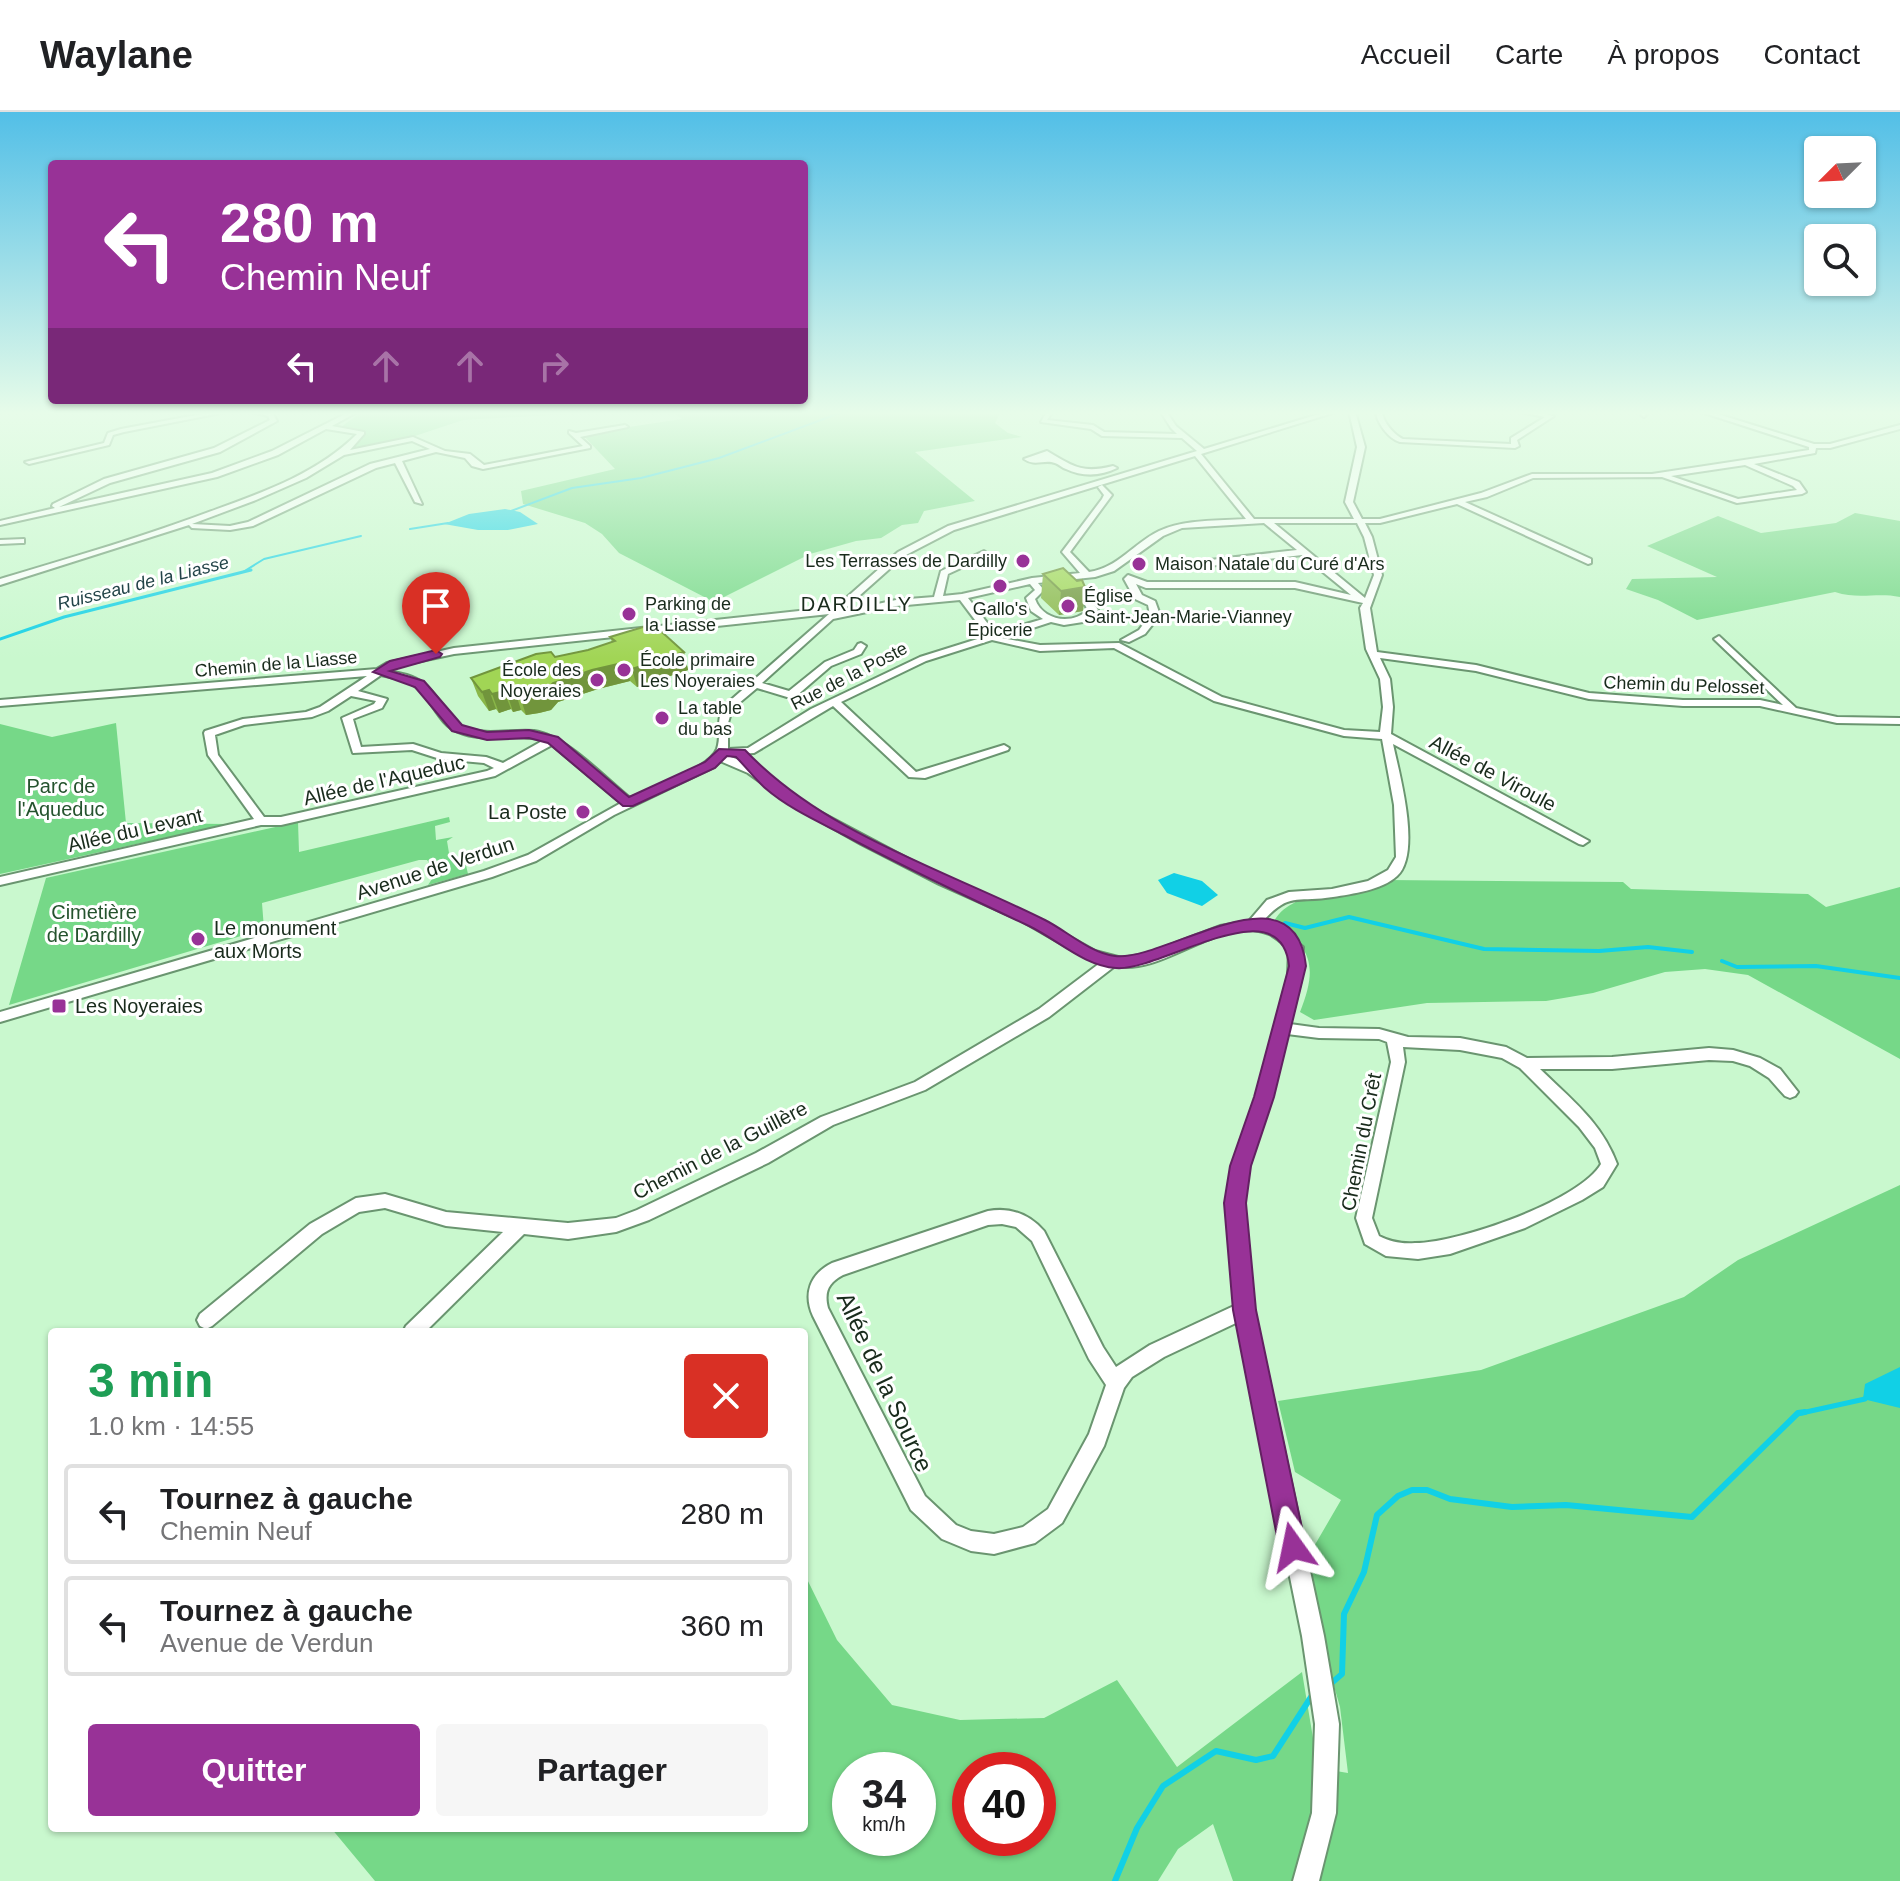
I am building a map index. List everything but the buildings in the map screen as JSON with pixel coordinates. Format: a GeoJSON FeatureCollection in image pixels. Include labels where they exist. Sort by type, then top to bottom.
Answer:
{"type":"FeatureCollection","features":[{"type":"Feature","properties":{"kind":"street"},"geometry":{"type":"LineString","coordinates":[[50,513],[82,494]]}},
{"type":"Feature","properties":{"kind":"street"},"geometry":{"type":"LineString","coordinates":[[0,523],[136,494]]}},
{"type":"Feature","properties":{"kind":"street"},"geometry":{"type":"LineString","coordinates":[[0,582],[184,525],[262,494]]}},
{"type":"Feature","properties":{"kind":"street"},"geometry":{"type":"LineString","coordinates":[[184,525],[244,526],[314,494]]}},
{"type":"Feature","properties":{"kind":"street"},"geometry":{"type":"LineString","coordinates":[[415,494],[419,502]]}},
{"type":"Feature","properties":{"kind":"street"},"geometry":{"type":"LineString","coordinates":[[722,754],[724,715],[728,708],[918,542],[951,528],[1063,494]]}},
{"type":"Feature","properties":{"kind":"street"},"geometry":{"type":"LineString","coordinates":[[1087,575],[1066,554],[1107,494]]}},
{"type":"Feature","properties":{"kind":"street"},"geometry":{"type":"LineString","coordinates":[[1231,494],[1252,521]]}},
{"type":"Feature","properties":{"kind":"street"},"geometry":{"type":"LineString","coordinates":[[722,754],[738,761],[799,805],[928,874],[1039,924],[1088,954],[1111,962],[1142,958],[1254,923],[1272,903],[1293,895],[1359,889],[1383,879],[1400,865],[1404,843],[1387,736],[1385,679],[1373,654],[1364,600],[1378,575],[1361,521],[1349,502],[1351,494]]}},
{"type":"Feature","properties":{"kind":"street","name":"Chemin de la Liasse"},"geometry":{"type":"LineString","coordinates":[[0,703],[379,672],[398,662],[454,651],[834,614],[850,615],[886,605],[962,597],[1032,581],[1111,569],[1172,528],[1252,521],[1393,519],[1483,494]]}},
{"type":"Feature","properties":{"kind":"street"},"geometry":{"type":"LineString","coordinates":[[1716,494],[1737,501],[1791,494]]}},
{"type":"Feature","properties":{"kind":"street"},"geometry":{"type":"LineString","coordinates":[[73,498],[72,504],[83,506]]}},
{"type":"Feature","properties":{"kind":"street"},"geometry":{"type":"LineString","coordinates":[[1459,502],[1588,561]]}},
{"type":"Feature","properties":{"kind":"street"},"geometry":{"type":"LineString","coordinates":[[1266,521],[1364,600]]}},
{"type":"Feature","properties":{"kind":"street"},"geometry":{"type":"LineString","coordinates":[[0,542],[21,541]]}},
{"type":"Feature","properties":{"kind":"street"},"geometry":{"type":"LineString","coordinates":[[1184,566],[1305,552]]}},
{"type":"Feature","properties":{"kind":"street"},"geometry":{"type":"LineString","coordinates":[[938,599],[944,573],[984,554]]}},
{"type":"Feature","properties":{"kind":"street"},"geometry":{"type":"LineString","coordinates":[[1111,569],[1146,585],[1295,585],[1364,600]]}},
{"type":"Feature","properties":{"kind":"street","name":"Rue de la Poste"},"geometry":{"type":"LineString","coordinates":[[740,753],[834,701],[923,659],[1051,619],[1070,622],[1087,617],[1093,610],[1056,578]]}},
{"type":"Feature","properties":{"kind":"street"},"geometry":{"type":"LineString","coordinates":[[1126,640],[1142,632],[1155,615],[1152,603],[1138,597],[1128,579]]}},
{"type":"Feature","properties":{"kind":"street"},"geometry":{"type":"LineString","coordinates":[[1032,581],[1040,590],[1030,598],[1032,604],[1051,619]]}},
{"type":"Feature","properties":{"kind":"street"},"geometry":{"type":"LineString","coordinates":[[962,597],[994,638],[1040,648],[1116,645],[1218,699],[1344,733],[1387,736]]}},
{"type":"Feature","properties":{"kind":"street"},"geometry":{"type":"LineString","coordinates":[[1719,639],[1793,709]]}},
{"type":"Feature","properties":{"kind":"street"},"geometry":{"type":"LineString","coordinates":[[759,685],[791,695],[828,664],[858,652],[861,646]]}},
{"type":"Feature","properties":{"kind":"street","name":"Chemin du Pelosset"},"geometry":{"type":"LineString","coordinates":[[1373,654],[1476,668],[1589,696],[1683,703],[1760,703],[1837,720],[1900,721]]}},
{"type":"Feature","properties":{"kind":"street"},"geometry":{"type":"LineString","coordinates":[[261,821],[213,755],[209,733],[243,722],[308,715],[379,672],[419,684],[457,728],[487,736],[529,734],[553,740],[628,803]]}},
{"type":"Feature","properties":{"kind":"street"},"geometry":{"type":"LineString","coordinates":[[346,674],[348,692]]}},
{"type":"Feature","properties":{"kind":"street"},"geometry":{"type":"LineString","coordinates":[[348,692],[382,699],[378,706],[347,718],[357,751],[413,747],[440,756],[486,760],[505,768]]}},
{"type":"Feature","properties":{"kind":"street"},"geometry":{"type":"LineString","coordinates":[[834,701],[913,775],[921,776],[1004,748]]}},
{"type":"Feature","properties":{"kind":"street","name":"Allée de Viroule"},"geometry":{"type":"LineString","coordinates":[[1387,736],[1583,841]]}},
{"type":"Feature","properties":{"kind":"street","name":"Allée de l'Aqueduc"},"geometry":{"type":"LineString","coordinates":[[261,821],[281,821],[483,776],[505,768],[553,740]]}},
{"type":"Feature","properties":{"kind":"street"},"geometry":{"type":"LineString","coordinates":[[722,754],[740,753],[771,786]]}},
{"type":"Feature","properties":{"kind":"street","name":"Avenue de Verdun"},"geometry":{"type":"LineString","coordinates":[[0,1017],[447,888],[532,858],[722,754]]}},
{"type":"Feature","properties":{"kind":"street","name":"Allée du Levant"},"geometry":{"type":"LineString","coordinates":[[0,881],[261,821]]}},
{"type":"Feature","properties":{"kind":"street"},"geometry":{"type":"LineString","coordinates":[[1254,923],[1274,929],[1296,947],[1298,966],[1237,1184],[1236,1233],[1245,1310],[1318,1662],[1327,1724],[1328,1775],[1324,1813],[1306,1881]]}},
{"type":"Feature","properties":{"kind":"street","name":"Chemin de la Guillère"},"geometry":{"type":"LineString","coordinates":[[206,1320],[316,1229],[356,1205],[385,1201],[446,1219],[568,1231],[616,1225],[661,1207],[762,1158],[827,1121],[920,1086],[1044,1013],[1111,962]]}},
{"type":"Feature","properties":{"kind":"street","name":"Chemin du Crêt"},"geometry":{"type":"LineString","coordinates":[[1281,1028],[1319,1033],[1379,1034],[1394,1039],[1482,1046],[1525,1064],[1585,1123],[1602,1145],[1609,1164],[1598,1183],[1490,1234],[1416,1252],[1398,1251],[1374,1242],[1364,1218],[1398,1062],[1394,1039]]}},
{"type":"Feature","properties":{"kind":"street","name":"Chemin du Crêt"},"geometry":{"type":"LineString","coordinates":[[1525,1064],[1739,1056],[1768,1067],[1790,1092]]}},
{"type":"Feature","properties":{"kind":"street","name":"Allée de la Source"},"geometry":{"type":"LineString","coordinates":[[1011,1217],[1028,1225],[1038,1236],[1096,1353],[1116,1383],[1097,1439],[1055,1516],[1039,1530],[1016,1540],[994,1544],[971,1541],[938,1525],[918,1503],[819,1310],[818,1287],[838,1269],[988,1218],[1011,1217]]}},
{"type":"Feature","properties":{"kind":"street"},"geometry":{"type":"LineString","coordinates":[[416,1328],[522,1225]]}},
{"type":"Feature","properties":{"kind":"street"},"geometry":{"type":"LineString","coordinates":[[1116,1383],[1125,1371],[1157,1351],[1245,1310]]}},
{"type":"Feature","properties":{"kind":"green space"},"geometry":{"type":"Polygon","coordinates":[[[521,494],[966,494],[975,501],[924,511],[918,523],[902,525],[881,538],[856,541],[810,554],[714,602],[619,553],[602,534],[585,523],[523,504],[521,494]]]}},
{"type":"Feature","properties":{"kind":"green space"},"geometry":{"type":"Polygon","coordinates":[[[1855,513],[1900,521],[1900,597],[1835,592],[1697,620],[1658,600],[1626,589],[1632,579],[1717,577],[1647,546],[1718,516],[1761,533],[1836,523],[1855,513]]]}},
{"type":"Feature","properties":{"kind":"green space","name":"Parc de l'Aqueduc"},"geometry":{"type":"Polygon","coordinates":[[[116,723],[126,823],[228,824],[0,874],[0,724],[52,737],[116,723]]]}},
{"type":"Feature","properties":{"kind":"green space","name":"Cimetière de Dardilly"},"geometry":{"type":"Polygon","coordinates":[[[449,817],[450,822],[435,826],[436,840],[453,837],[447,841],[450,859],[465,861],[468,874],[428,885],[436,873],[427,860],[419,860],[262,903],[264,929],[9,1005],[46,878],[298,822],[299,852],[449,817]]]}},
{"type":"Feature","properties":{"kind":"green space"},"geometry":{"type":"Polygon","coordinates":[[[1386,880],[1623,882],[1631,889],[1808,894],[1826,907],[1900,887],[1900,1059],[1748,975],[1705,969],[1665,972],[1593,993],[1546,1001],[1427,1003],[1314,1020],[1300,1012],[1309,983],[1308,961],[1297,941],[1274,922],[1281,912],[1307,897],[1386,880]]]}},
{"type":"Feature","properties":{"kind":"green space"},"geometry":{"type":"Polygon","coordinates":[[[1900,1185],[1900,1881],[1233,1881],[1213,1824],[1178,1849],[1158,1881],[375,1881],[334,1832],[808,1832],[808,1581],[837,1640],[892,1705],[960,1720],[1044,1718],[1117,1680],[1177,1767],[1302,1672],[1318,1768],[1348,1773],[1340,1707],[1330,1672],[1309,1555],[1341,1500],[1295,1472],[1278,1401],[1481,1370],[1684,1297],[1738,1260],[1900,1185]]]}},
{"type":"Feature","properties":{"kind":"water"},"geometry":{"type":"Polygon","coordinates":[[[505,509],[520,512],[538,524],[508,530],[478,530],[444,524],[469,514],[505,509]]]}},
{"type":"Feature","properties":{"kind":"water"},"geometry":{"type":"Polygon","coordinates":[[[1174,873],[1202,881],[1218,895],[1202,906],[1167,893],[1158,880],[1174,873]]]}},
{"type":"Feature","properties":{"kind":"water"},"geometry":{"type":"Polygon","coordinates":[[[1900,1367],[1900,1408],[1863,1399],[1865,1384],[1900,1367]]]}},
{"type":"Feature","properties":{"kind":"waterway","name":"Ruisseau de la Liasse"},"geometry":{"type":"LineString","coordinates":[[511,511],[557,494]]}},
{"type":"Feature","properties":{"kind":"waterway","name":"Ruisseau de la Liasse"},"geometry":{"type":"LineString","coordinates":[[410,529],[448,523]]}},
{"type":"Feature","properties":{"kind":"waterway","name":"Ruisseau de la Liasse"},"geometry":{"type":"LineString","coordinates":[[243,572],[264,559],[361,536]]}},
{"type":"Feature","properties":{"kind":"waterway","name":"Ruisseau de la Liasse"},"geometry":{"type":"LineString","coordinates":[[0,639],[64,617],[251,570]]}},
{"type":"Feature","properties":{"kind":"waterway"},"geometry":{"type":"LineString","coordinates":[[1285,923],[1305,928],[1349,917],[1484,949],[1599,951],[1648,947],[1692,952]]}},
{"type":"Feature","properties":{"kind":"waterway"},"geometry":{"type":"LineString","coordinates":[[1722,961],[1737,967],[1816,966],[1900,978]]}},
{"type":"Feature","properties":{"kind":"waterway"},"geometry":{"type":"LineString","coordinates":[[1797,1414],[1865,1399]]}},
{"type":"Feature","properties":{"kind":"waterway"},"geometry":{"type":"LineString","coordinates":[[1328,1686],[1342,1674],[1344,1614],[1364,1572],[1377,1515],[1398,1496],[1412,1490],[1427,1490],[1450,1499],[1512,1507],[1566,1505],[1692,1517],[1798,1413],[1805,1412]]}},
{"type":"Feature","properties":{"kind":"waterway"},"geometry":{"type":"LineString","coordinates":[[1115,1881],[1137,1828],[1163,1786],[1216,1751],[1256,1760],[1273,1756],[1313,1694]]}},
{"type":"Feature","properties":{"kind":"place","name":"Les Terrasses de Dardilly"},"geometry":{"type":"Point","coordinates":[1023,561]}},
{"type":"Feature","properties":{"kind":"place","name":"Maison Natale du Curé d'Ars"},"geometry":{"type":"Point","coordinates":[1139,564]}},
{"type":"Feature","properties":{"kind":"place","name":"Gallo's Epicerie"},"geometry":{"type":"Point","coordinates":[1000,586]}},
{"type":"Feature","properties":{"kind":"place","name":"Église Saint-Jean-Marie-Vianney"},"geometry":{"type":"Point","coordinates":[1068,606]}},
{"type":"Feature","properties":{"kind":"place","name":"Parking de la Liasse"},"geometry":{"type":"Point","coordinates":[629,614]}},
{"type":"Feature","properties":{"kind":"place","name":"École primaire Les Noyeraies"},"geometry":{"type":"Point","coordinates":[624,670]}},
{"type":"Feature","properties":{"kind":"place","name":"École des Noyeraies"},"geometry":{"type":"Point","coordinates":[597,680]}},
{"type":"Feature","properties":{"kind":"place","name":"La table du bas"},"geometry":{"type":"Point","coordinates":[662,718]}},
{"type":"Feature","properties":{"kind":"place","name":"La Poste"},"geometry":{"type":"Point","coordinates":[583,812]}},
{"type":"Feature","properties":{"kind":"place","name":"Le monument aux Morts"},"geometry":{"type":"Point","coordinates":[198,939]}},
{"type":"Feature","properties":{"kind":"place","name":"Les Noyeraies"},"geometry":{"type":"Point","coordinates":[59,1006]}},
{"type":"Feature","properties":{"kind":"district","name":"DARDILLY"},"geometry":{"type":"Point","coordinates":[857,604]}},
{"type":"Feature","properties":{"kind":"route"},"geometry":{"type":"LineString","coordinates":[[436,654],[394,663],[379,672],[419,684],[432,697],[445,718],[466,732],[487,736],[529,734],[553,740],[628,803],[710,765],[724,752],[740,753],[771,786],[799,805],[928,874],[1039,924],[1100,959],[1119,963],[1142,958],[1248,922],[1274,929],[1287,937],[1296,947],[1298,966],[1264,1097],[1241,1166],[1235,1203],[1245,1310],[1293,1547]]}}]}
